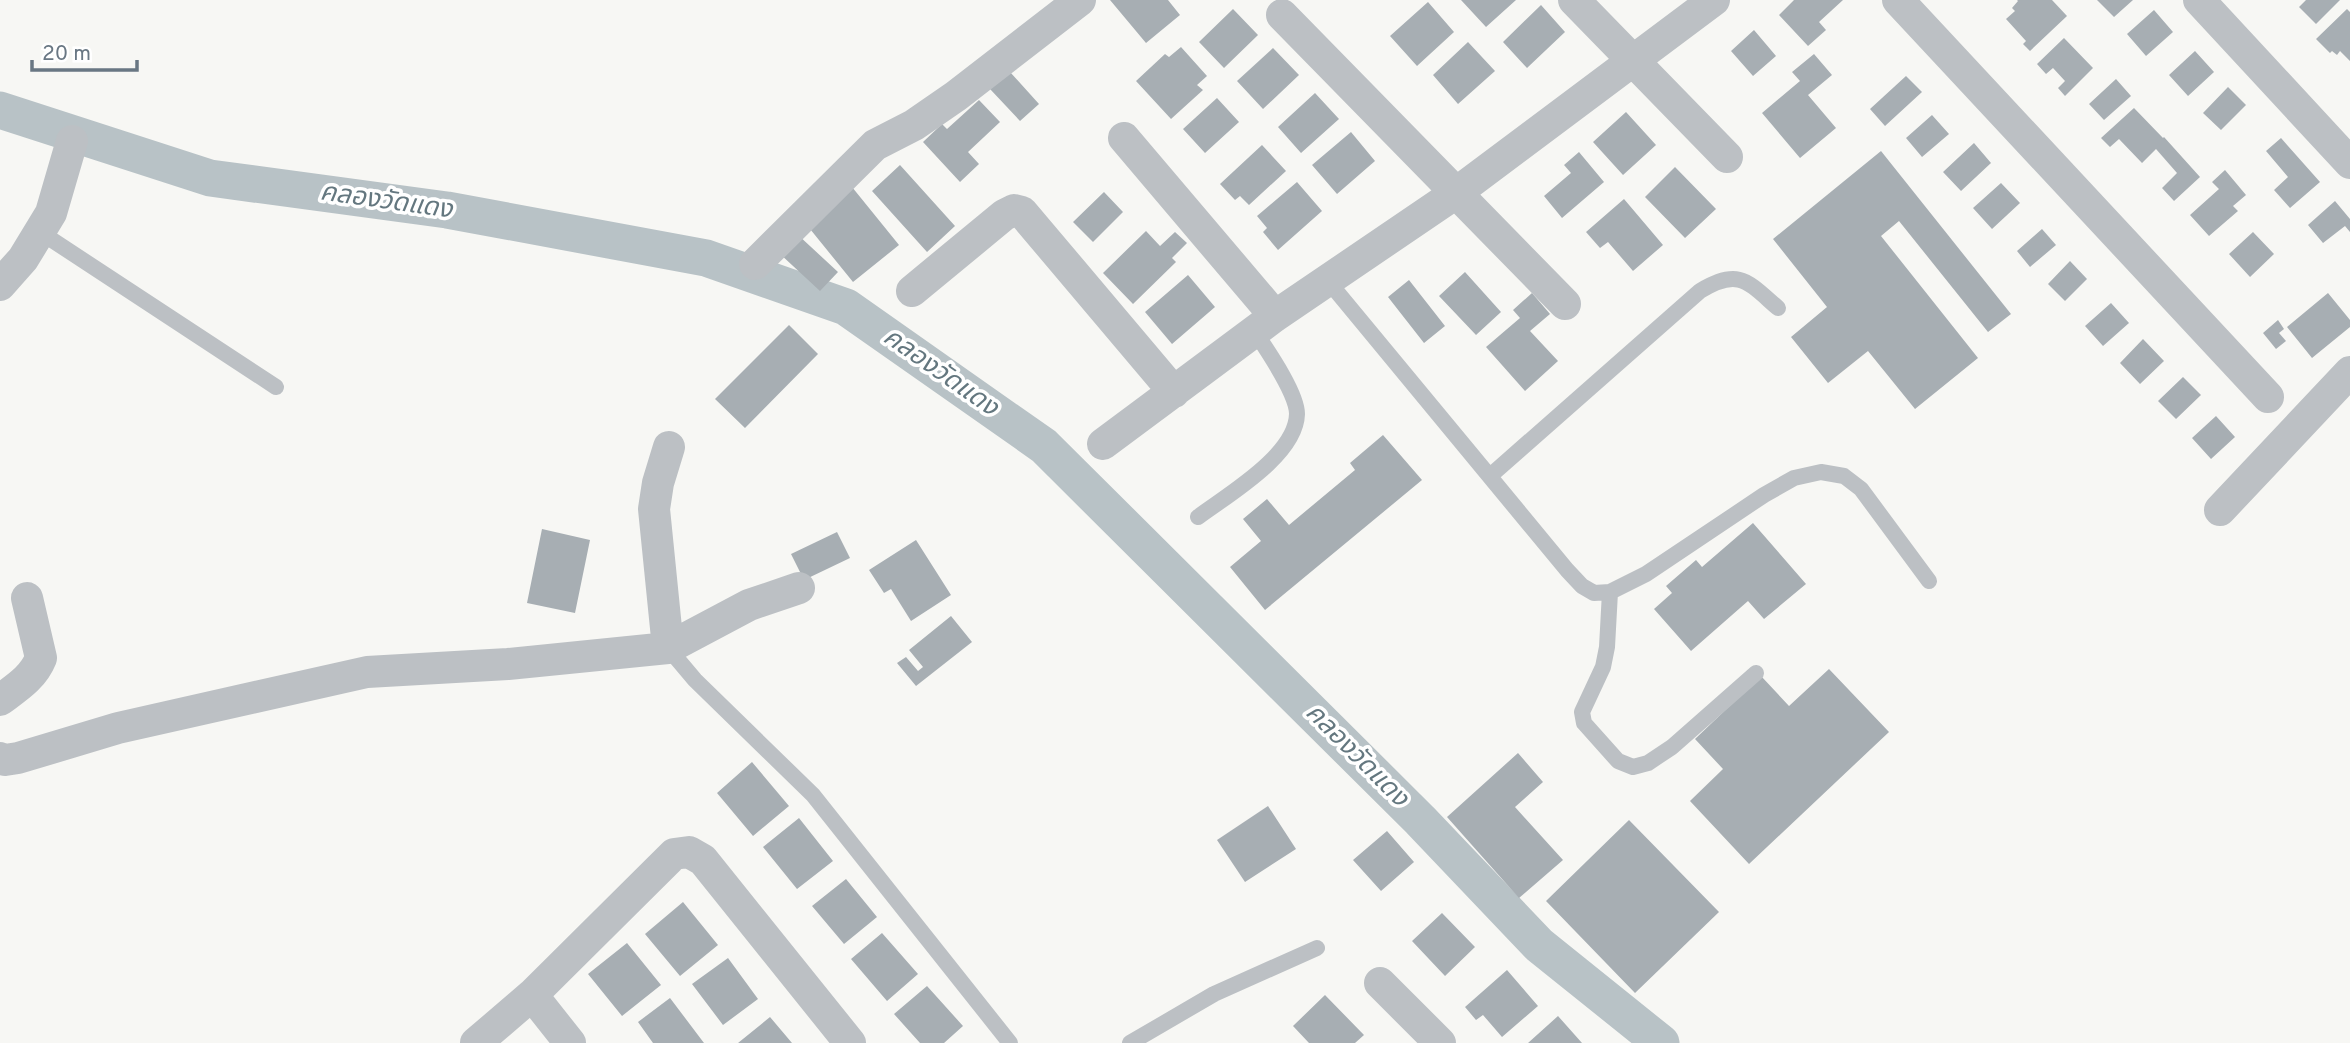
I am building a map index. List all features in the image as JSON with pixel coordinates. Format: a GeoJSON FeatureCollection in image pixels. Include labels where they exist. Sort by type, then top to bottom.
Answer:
{"type":"FeatureCollection","features":[{"type":"Feature","properties":{"kind":"street"},"geometry":{"type":"LineString","coordinates":[[755,264],[875,145],[914,125],[956,96],[1080,0]]}},
{"type":"Feature","properties":{"kind":"street"},"geometry":{"type":"LineString","coordinates":[[1574,0],[1727,157]]}},
{"type":"Feature","properties":{"kind":"street"},"geometry":{"type":"LineString","coordinates":[[1103,444],[1265,324],[1456,193],[1714,0]]}},
{"type":"Feature","properties":{"kind":"street"},"geometry":{"type":"LineString","coordinates":[[1898,0],[2268,397]]}},
{"type":"Feature","properties":{"kind":"street"},"geometry":{"type":"LineString","coordinates":[[2199,0],[2350,163]]}},
{"type":"Feature","properties":{"kind":"street"},"geometry":{"type":"LineString","coordinates":[[1282,15],[1565,304]]}},
{"type":"Feature","properties":{"kind":"street"},"geometry":{"type":"LineString","coordinates":[[1124,138],[1265,324]]}},
{"type":"Feature","properties":{"kind":"street"},"geometry":{"type":"LineString","coordinates":[[0,285],[23,258],[51,213],[72,141]]}},
{"type":"Feature","properties":{"kind":"street"},"geometry":{"type":"LineString","coordinates":[[912,291],[1004,215],[1014,209],[1022,212],[1174,392]]}},
{"type":"Feature","properties":{"kind":"street"},"geometry":{"type":"LineString","coordinates":[[2220,510],[2350,372]]}},
{"type":"Feature","properties":{"kind":"street"},"geometry":{"type":"LineString","coordinates":[[668,648],[654,509],[669,447]]}},
{"type":"Feature","properties":{"kind":"street"},"geometry":{"type":"LineString","coordinates":[[0,758],[18,758],[118,728],[367,672],[508,664],[668,648],[749,605],[799,588]]}},
{"type":"Feature","properties":{"kind":"street"},"geometry":{"type":"LineString","coordinates":[[0,701],[25,682],[38,667],[41,658],[27,598]]}},
{"type":"Feature","properties":{"kind":"street"},"geometry":{"type":"LineString","coordinates":[[476,1043],[532,995],[674,854],[689,852],[703,860],[850,1043]]}},
{"type":"Feature","properties":{"kind":"street"},"geometry":{"type":"LineString","coordinates":[[1380,983],[1440,1043]]}},
{"type":"Feature","properties":{"kind":"street"},"geometry":{"type":"LineString","coordinates":[[532,995],[570,1043]]}},
{"type":"Feature","properties":{"kind":"lane"},"geometry":{"type":"LineString","coordinates":[[40,232],[276,387]]}},
{"type":"Feature","properties":{"kind":"lane"},"geometry":{"type":"LineString","coordinates":[[1490,476],[1700,291],[1717,281],[1732,278],[1748,282],[1778,308]]}},
{"type":"Feature","properties":{"kind":"lane"},"geometry":{"type":"LineString","coordinates":[[1328,281],[1582,586],[1594,593],[1610,592],[1646,574],[1774,489],[1794,478],[1821,472],[1844,476],[1861,489],[1928,581]]}},
{"type":"Feature","properties":{"kind":"lane"},"geometry":{"type":"LineString","coordinates":[[1198,517],[1271,461],[1291,437],[1297,412],[1265,324]]}},
{"type":"Feature","properties":{"kind":"lane"},"geometry":{"type":"LineString","coordinates":[[1610,592],[1607,647],[1603,667],[1582,712],[1584,723],[1618,761],[1633,767],[1648,763],[1672,747],[1756,673]]}},
{"type":"Feature","properties":{"kind":"lane"},"geometry":{"type":"LineString","coordinates":[[668,648],[695,680],[813,795],[1010,1043]]}},
{"type":"Feature","properties":{"kind":"lane"},"geometry":{"type":"LineString","coordinates":[[1130,1043],[1214,994],[1317,948]]}},
{"type":"Feature","properties":{"kind":"building"},"geometry":{"type":"Polygon","coordinates":[[[1110,0],[1168,0],[1180,15],[1146,43],[1110,0]]]}},
{"type":"Feature","properties":{"kind":"building"},"geometry":{"type":"Polygon","coordinates":[[[1461,0],[1516,0],[1486,27],[1461,0]]]}},
{"type":"Feature","properties":{"kind":"building"},"geometry":{"type":"Polygon","coordinates":[[[1794,0],[1843,0],[1819,22],[1826,30],[1808,46],[1779,15],[1794,0]]]}},
{"type":"Feature","properties":{"kind":"building"},"geometry":{"type":"Polygon","coordinates":[[[2017,0],[2052,0],[2067,16],[2030,51],[2023,44],[2026,41],[2006,19],[2015,11],[2012,8],[2017,0]]]}},
{"type":"Feature","properties":{"kind":"building"},"geometry":{"type":"Polygon","coordinates":[[[2097,0],[2133,0],[2114,17],[2097,0]]]}},
{"type":"Feature","properties":{"kind":"building"},"geometry":{"type":"Polygon","coordinates":[[[2306,0],[2340,0],[2316,24],[2299,7],[2306,0]]]}},
{"type":"Feature","properties":{"kind":"building"},"geometry":{"type":"Polygon","coordinates":[[[1428,2],[1454,32],[1417,66],[1390,36],[1428,2]]]}},
{"type":"Feature","properties":{"kind":"building"},"geometry":{"type":"Polygon","coordinates":[[[1541,5],[1565,32],[1527,68],[1503,42],[1541,5]]]}},
{"type":"Feature","properties":{"kind":"building"},"geometry":{"type":"Polygon","coordinates":[[[1233,9],[1258,35],[1224,68],[1199,42],[1233,9]]]}},
{"type":"Feature","properties":{"kind":"building"},"geometry":{"type":"Polygon","coordinates":[[[2347,9],[2350,12],[2350,61],[2340,51],[2337,55],[2332,51],[2330,53],[2316,39],[2347,9]]]}},
{"type":"Feature","properties":{"kind":"building"},"geometry":{"type":"Polygon","coordinates":[[[2154,10],[2173,32],[2146,56],[2127,34],[2154,10]]]}},
{"type":"Feature","properties":{"kind":"building"},"geometry":{"type":"Polygon","coordinates":[[[1754,30],[1776,56],[1753,76],[1731,51],[1754,30]]]}},
{"type":"Feature","properties":{"kind":"building"},"geometry":{"type":"Polygon","coordinates":[[[2064,38],[2093,68],[2065,96],[2058,88],[2065,81],[2053,68],[2046,74],[2037,64],[2064,38]]]}},
{"type":"Feature","properties":{"kind":"building"},"geometry":{"type":"Polygon","coordinates":[[[1468,42],[1495,71],[1458,104],[1433,75],[1468,42]]]}},
{"type":"Feature","properties":{"kind":"building"},"geometry":{"type":"Polygon","coordinates":[[[1181,47],[1207,76],[1197,85],[1203,90],[1171,119],[1136,81],[1165,54],[1169,57],[1181,47]]]}},
{"type":"Feature","properties":{"kind":"building"},"geometry":{"type":"Polygon","coordinates":[[[1273,48],[1299,75],[1263,109],[1237,81],[1273,48]]]}},
{"type":"Feature","properties":{"kind":"building"},"geometry":{"type":"Polygon","coordinates":[[[2195,51],[2214,72],[2188,96],[2169,75],[2195,51]]]}},
{"type":"Feature","properties":{"kind":"building"},"geometry":{"type":"Polygon","coordinates":[[[1814,54],[1832,75],[1808,95],[1836,128],[1800,158],[1762,113],[1800,81],[1792,72],[1814,54]]]}},
{"type":"Feature","properties":{"kind":"building"},"geometry":{"type":"Polygon","coordinates":[[[1010,72],[1039,104],[1020,121],[990,89],[1010,72]]]}},
{"type":"Feature","properties":{"kind":"building"},"geometry":{"type":"Polygon","coordinates":[[[1906,76],[1922,92],[1885,126],[1870,109],[1906,76]]]}},
{"type":"Feature","properties":{"kind":"building"},"geometry":{"type":"Polygon","coordinates":[[[2116,79],[2131,96],[2104,120],[2089,104],[2116,79]]]}},
{"type":"Feature","properties":{"kind":"building"},"geometry":{"type":"Polygon","coordinates":[[[2228,87],[2246,105],[2221,130],[2203,113],[2228,87]]]}},
{"type":"Feature","properties":{"kind":"building"},"geometry":{"type":"Polygon","coordinates":[[[1315,93],[1339,119],[1301,153],[1278,127],[1315,93]]]}},
{"type":"Feature","properties":{"kind":"building"},"geometry":{"type":"Polygon","coordinates":[[[1217,98],[1239,122],[1205,153],[1183,129],[1217,98]]]}},
{"type":"Feature","properties":{"kind":"building"},"geometry":{"type":"Polygon","coordinates":[[[979,100],[1000,122],[968,152],[979,164],[960,182],[923,142],[942,124],[947,129],[979,100]]]}},
{"type":"Feature","properties":{"kind":"building"},"geometry":{"type":"Polygon","coordinates":[[[2134,108],[2200,177],[2174,201],[2162,188],[2177,173],[2156,149],[2142,163],[2119,139],[2110,147],[2101,138],[2134,108]]]}},
{"type":"Feature","properties":{"kind":"building"},"geometry":{"type":"Polygon","coordinates":[[[1626,112],[1656,145],[1623,175],[1593,142],[1626,112]]]}},
{"type":"Feature","properties":{"kind":"building"},"geometry":{"type":"Polygon","coordinates":[[[1932,115],[1949,134],[1922,157],[1906,138],[1932,115]]]}},
{"type":"Feature","properties":{"kind":"building"},"geometry":{"type":"Polygon","coordinates":[[[1351,132],[1375,161],[1337,194],[1312,165],[1351,132]]]}},
{"type":"Feature","properties":{"kind":"building"},"geometry":{"type":"Polygon","coordinates":[[[2281,138],[2320,182],[2290,208],[2274,190],[2288,177],[2266,151],[2281,138]]]}},
{"type":"Feature","properties":{"kind":"building"},"geometry":{"type":"Polygon","coordinates":[[[1974,143],[1991,163],[1961,191],[1943,172],[1974,143]]]}},
{"type":"Feature","properties":{"kind":"building"},"geometry":{"type":"Polygon","coordinates":[[[1262,145],[1286,171],[1249,205],[1240,196],[1235,200],[1220,184],[1262,145]]]}},
{"type":"Feature","properties":{"kind":"building"},"geometry":{"type":"Polygon","coordinates":[[[1881,151],[2011,314],[1988,332],[1899,221],[1881,236],[1978,358],[1915,409],[1868,351],[1828,383],[1791,337],[1827,307],[1773,239],[1881,151]]]}},
{"type":"Feature","properties":{"kind":"building"},"geometry":{"type":"Polygon","coordinates":[[[1579,152],[1604,182],[1562,218],[1544,196],[1571,173],[1564,165],[1579,152]]]}},
{"type":"Feature","properties":{"kind":"building"},"geometry":{"type":"Polygon","coordinates":[[[900,165],[955,226],[927,252],[872,191],[900,165]]]}},
{"type":"Feature","properties":{"kind":"building"},"geometry":{"type":"Polygon","coordinates":[[[1675,167],[1716,209],[1685,238],[1645,197],[1675,167]]]}},
{"type":"Feature","properties":{"kind":"building"},"geometry":{"type":"Polygon","coordinates":[[[2225,170],[2246,195],[2233,206],[2238,211],[2209,236],[2190,215],[2219,189],[2212,182],[2225,170]]]}},
{"type":"Feature","properties":{"kind":"building"},"geometry":{"type":"Polygon","coordinates":[[[1297,182],[1322,211],[1278,250],[1263,232],[1267,228],[1257,216],[1297,182]]]}},
{"type":"Feature","properties":{"kind":"building"},"geometry":{"type":"Polygon","coordinates":[[[2001,183],[2020,203],[1992,229],[1973,208],[2001,183]]]}},
{"type":"Feature","properties":{"kind":"building"},"geometry":{"type":"Polygon","coordinates":[[[852,187],[899,245],[853,282],[806,224],[852,187]]]}},
{"type":"Feature","properties":{"kind":"building"},"geometry":{"type":"Polygon","coordinates":[[[1104,192],[1123,212],[1093,242],[1073,222],[1104,192]]]}},
{"type":"Feature","properties":{"kind":"building"},"geometry":{"type":"Polygon","coordinates":[[[1624,199],[1663,245],[1633,271],[1608,242],[1600,248],[1586,232],[1624,199]]]}},
{"type":"Feature","properties":{"kind":"building"},"geometry":{"type":"Polygon","coordinates":[[[2335,201],[2350,219],[2350,232],[2345,226],[2323,243],[2308,225],[2335,201]]]}},
{"type":"Feature","properties":{"kind":"building"},"geometry":{"type":"Polygon","coordinates":[[[2042,229],[2056,245],[2030,267],[2017,251],[2042,229]]]}},
{"type":"Feature","properties":{"kind":"building"},"geometry":{"type":"Polygon","coordinates":[[[1146,231],[1160,246],[1175,232],[1187,243],[1172,258],[1176,262],[1133,304],[1103,273],[1146,231]]]}},
{"type":"Feature","properties":{"kind":"building"},"geometry":{"type":"Polygon","coordinates":[[[2253,232],[2274,254],[2250,277],[2229,254],[2253,232]]]}},
{"type":"Feature","properties":{"kind":"building"},"geometry":{"type":"Polygon","coordinates":[[[797,234],[838,272],[820,291],[779,253],[797,234]]]}},
{"type":"Feature","properties":{"kind":"building"},"geometry":{"type":"Polygon","coordinates":[[[2070,261],[2087,279],[2065,301],[2048,284],[2070,261]]]}},
{"type":"Feature","properties":{"kind":"building"},"geometry":{"type":"Polygon","coordinates":[[[1465,272],[1501,312],[1476,335],[1439,296],[1465,272]]]}},
{"type":"Feature","properties":{"kind":"building"},"geometry":{"type":"Polygon","coordinates":[[[1188,275],[1215,307],[1172,344],[1145,312],[1188,275]]]}},
{"type":"Feature","properties":{"kind":"building"},"geometry":{"type":"Polygon","coordinates":[[[1409,280],[1445,326],[1424,343],[1388,297],[1409,280]]]}},
{"type":"Feature","properties":{"kind":"building"},"geometry":{"type":"Polygon","coordinates":[[[1532,293],[1550,314],[1530,331],[1558,361],[1525,391],[1486,347],[1520,318],[1513,310],[1532,293]]]}},
{"type":"Feature","properties":{"kind":"building"},"geometry":{"type":"Polygon","coordinates":[[[2328,293],[2350,320],[2350,327],[2312,358],[2287,327],[2328,293]]]}},
{"type":"Feature","properties":{"kind":"building"},"geometry":{"type":"Polygon","coordinates":[[[2111,303],[2129,323],[2103,346],[2085,326],[2111,303]]]}},
{"type":"Feature","properties":{"kind":"building"},"geometry":{"type":"Polygon","coordinates":[[[2278,320],[2284,329],[2279,333],[2286,341],[2276,349],[2263,333],[2278,320]]]}},
{"type":"Feature","properties":{"kind":"building"},"geometry":{"type":"Polygon","coordinates":[[[789,325],[818,354],[745,428],[715,399],[789,325]]]}},
{"type":"Feature","properties":{"kind":"building"},"geometry":{"type":"Polygon","coordinates":[[[2143,339],[2164,361],[2140,384],[2120,363],[2143,339]]]}},
{"type":"Feature","properties":{"kind":"building"},"geometry":{"type":"Polygon","coordinates":[[[2183,377],[2201,395],[2176,419],[2158,401],[2183,377]]]}},
{"type":"Feature","properties":{"kind":"building"},"geometry":{"type":"Polygon","coordinates":[[[2216,416],[2235,437],[2211,459],[2192,438],[2216,416]]]}},
{"type":"Feature","properties":{"kind":"building"},"geometry":{"type":"Polygon","coordinates":[[[1383,435],[1422,480],[1265,610],[1230,567],[1261,541],[1243,519],[1267,499],[1289,525],[1355,470],[1350,463],[1383,435]]]}},
{"type":"Feature","properties":{"kind":"building"},"geometry":{"type":"Polygon","coordinates":[[[1753,523],[1806,584],[1764,619],[1748,601],[1691,651],[1654,609],[1672,593],[1666,586],[1696,560],[1702,567],[1753,523]]]}},
{"type":"Feature","properties":{"kind":"building"},"geometry":{"type":"Polygon","coordinates":[[[542,529],[590,540],[575,613],[527,603],[542,529]]]}},
{"type":"Feature","properties":{"kind":"building"},"geometry":{"type":"Polygon","coordinates":[[[837,532],[850,558],[804,580],[791,554],[837,532]]]}},
{"type":"Feature","properties":{"kind":"building"},"geometry":{"type":"Polygon","coordinates":[[[916,540],[951,595],[911,621],[891,589],[884,593],[869,570],[916,540]]]}},
{"type":"Feature","properties":{"kind":"building"},"geometry":{"type":"Polygon","coordinates":[[[951,616],[972,642],[916,686],[897,663],[906,657],[918,671],[923,667],[909,650],[951,616]]]}},
{"type":"Feature","properties":{"kind":"building"},"geometry":{"type":"Polygon","coordinates":[[[1829,669],[1889,732],[1749,864],[1690,801],[1723,769],[1695,739],[1761,676],[1789,706],[1829,669]]]}},
{"type":"Feature","properties":{"kind":"building"},"geometry":{"type":"Polygon","coordinates":[[[1518,753],[1543,782],[1515,807],[1563,860],[1519,898],[1447,817],[1518,753]]]}},
{"type":"Feature","properties":{"kind":"building"},"geometry":{"type":"Polygon","coordinates":[[[752,762],[789,806],[753,836],[717,793],[752,762]]]}},
{"type":"Feature","properties":{"kind":"building"},"geometry":{"type":"Polygon","coordinates":[[[1268,806],[1296,849],[1245,882],[1217,840],[1268,806]]]}},
{"type":"Feature","properties":{"kind":"building"},"geometry":{"type":"Polygon","coordinates":[[[799,818],[833,861],[797,889],[763,847],[799,818]]]}},
{"type":"Feature","properties":{"kind":"building"},"geometry":{"type":"Polygon","coordinates":[[[1629,820],[1719,912],[1635,993],[1546,901],[1629,820]]]}},
{"type":"Feature","properties":{"kind":"building"},"geometry":{"type":"Polygon","coordinates":[[[1387,831],[1414,862],[1381,891],[1353,860],[1387,831]]]}},
{"type":"Feature","properties":{"kind":"building"},"geometry":{"type":"Polygon","coordinates":[[[846,879],[877,917],[844,944],[812,906],[846,879]]]}},
{"type":"Feature","properties":{"kind":"building"},"geometry":{"type":"Polygon","coordinates":[[[683,902],[718,945],[680,976],[645,934],[683,902]]]}},
{"type":"Feature","properties":{"kind":"building"},"geometry":{"type":"Polygon","coordinates":[[[1442,913],[1475,947],[1445,976],[1412,941],[1442,913]]]}},
{"type":"Feature","properties":{"kind":"building"},"geometry":{"type":"Polygon","coordinates":[[[882,933],[918,974],[887,1001],[851,959],[882,933]]]}},
{"type":"Feature","properties":{"kind":"building"},"geometry":{"type":"Polygon","coordinates":[[[627,943],[661,985],[622,1016],[588,974],[627,943]]]}},
{"type":"Feature","properties":{"kind":"building"},"geometry":{"type":"Polygon","coordinates":[[[728,958],[758,999],[723,1025],[692,984],[728,958]]]}},
{"type":"Feature","properties":{"kind":"building"},"geometry":{"type":"Polygon","coordinates":[[[1507,970],[1538,1006],[1502,1037],[1483,1015],[1476,1020],[1465,1007],[1507,970]]]}},
{"type":"Feature","properties":{"kind":"building"},"geometry":{"type":"Polygon","coordinates":[[[927,986],[963,1026],[944,1043],[920,1043],[894,1014],[927,986]]]}},
{"type":"Feature","properties":{"kind":"building"},"geometry":{"type":"Polygon","coordinates":[[[1325,995],[1364,1035],[1355,1043],[1309,1043],[1293,1026],[1325,995]]]}},
{"type":"Feature","properties":{"kind":"building"},"geometry":{"type":"Polygon","coordinates":[[[670,998],[704,1043],[653,1043],[638,1022],[670,998]]]}},
{"type":"Feature","properties":{"kind":"building"},"geometry":{"type":"Polygon","coordinates":[[[1558,1016],[1582,1043],[1528,1043],[1558,1016]]]}},
{"type":"Feature","properties":{"kind":"building"},"geometry":{"type":"Polygon","coordinates":[[[770,1017],[792,1043],[738,1043],[770,1017]]]}},
{"type":"Feature","properties":{"kind":"waterway","name":"คลองวัดแดง"},"geometry":{"type":"LineString","coordinates":[[0,110],[210,178],[447,210],[706,258],[846,307],[1044,446],[1420,820],[1539,945],[1661,1043]]}}]}
